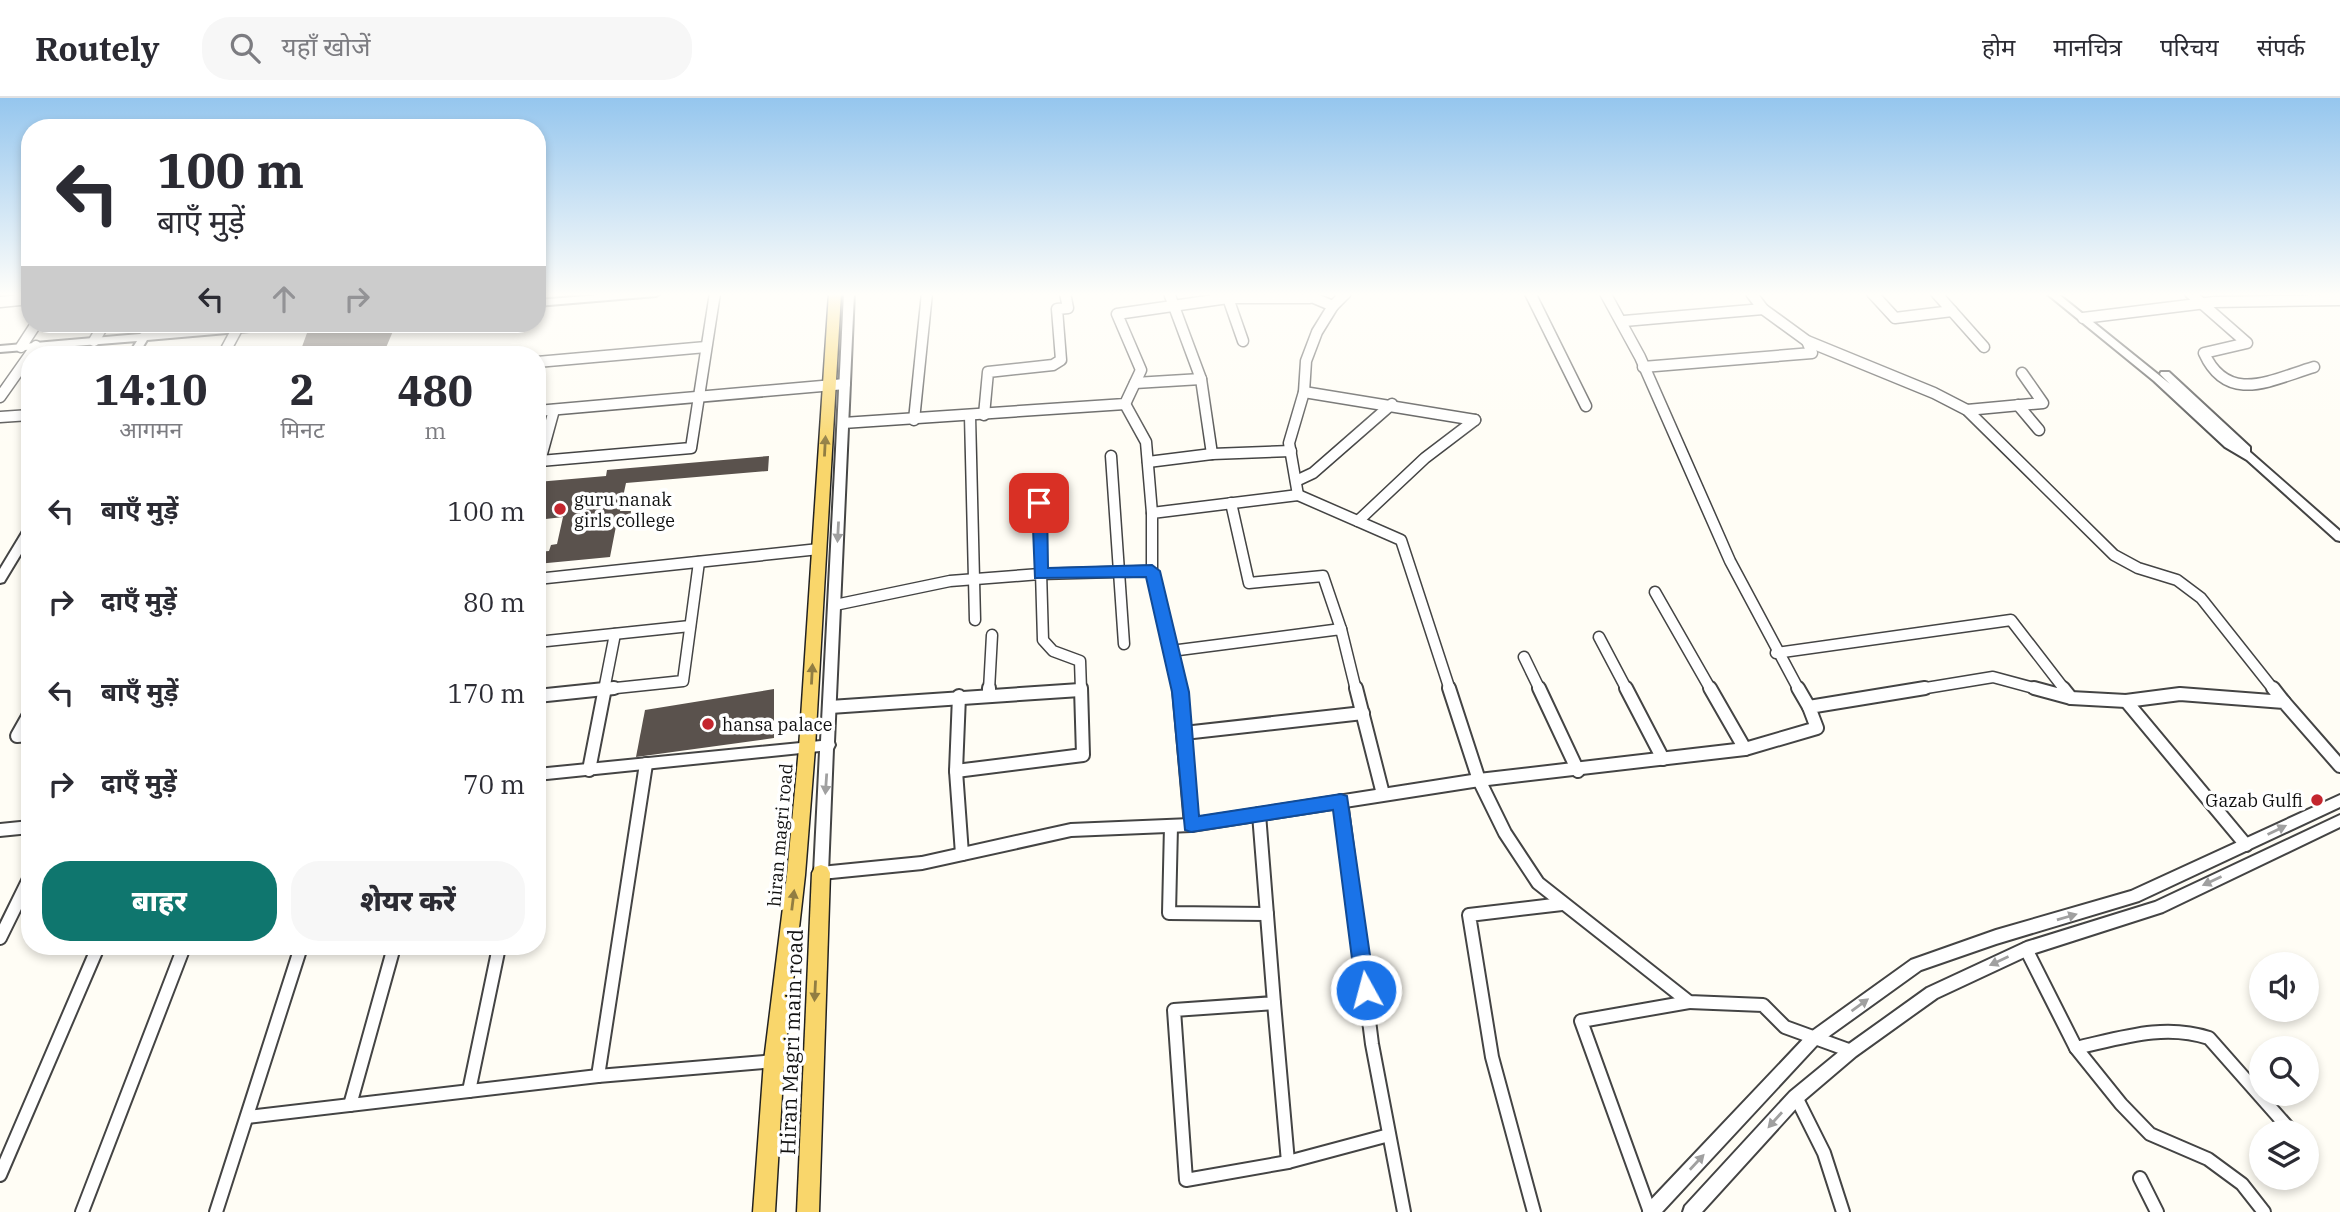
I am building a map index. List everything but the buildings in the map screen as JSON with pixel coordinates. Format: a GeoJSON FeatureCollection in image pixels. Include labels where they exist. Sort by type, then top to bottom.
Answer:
{"type":"FeatureCollection","features":[{"type":"Feature","properties":{"kind":"main road","name":"hiran magri road"},"geometry":{"type":"LineString","coordinates":[[764,1212],[774,1061],[796,875],[807,748],[819,549],[837,385],[836,345]]}},
{"type":"Feature","properties":{"kind":"main road","name":"Hiran Magri main road"},"geometry":{"type":"LineString","coordinates":[[808,1212],[811,1058],[821,873]]}},
{"type":"Feature","properties":{"kind":"street"},"geometry":{"type":"LineString","coordinates":[[0,349],[18,345]]}},
{"type":"Feature","properties":{"kind":"street"},"geometry":{"type":"LineString","coordinates":[[29,345],[44,345]]}},
{"type":"Feature","properties":{"kind":"street"},"geometry":{"type":"LineString","coordinates":[[842,345],[837,385],[843,423],[821,873],[922,863],[1071,830],[1191,825],[1479,780],[1578,771],[1745,749],[1817,728],[1809,707],[1776,653],[1690,474],[1633,345]]}},
{"type":"Feature","properties":{"kind":"street"},"geometry":{"type":"LineString","coordinates":[[914,420],[922,345]]}},
{"type":"Feature","properties":{"kind":"street"},"geometry":{"type":"LineString","coordinates":[[984,415],[988,372],[1054,365],[1061,360],[1060,345]]}},
{"type":"Feature","properties":{"kind":"street"},"geometry":{"type":"LineString","coordinates":[[1125,404],[1141,370],[1130,345]]}},
{"type":"Feature","properties":{"kind":"street"},"geometry":{"type":"LineString","coordinates":[[1188,345],[1201,379],[1212,454]]}},
{"type":"Feature","properties":{"kind":"street"},"geometry":{"type":"LineString","coordinates":[[1298,495],[1289,443],[1304,392],[1306,361],[1312,345]]}},
{"type":"Feature","properties":{"kind":"street"},"geometry":{"type":"LineString","coordinates":[[1556,345],[1586,405]]}},
{"type":"Feature","properties":{"kind":"street"},"geometry":{"type":"LineString","coordinates":[[1643,367],[1812,353],[1809,345]]}},
{"type":"Feature","properties":{"kind":"street"},"geometry":{"type":"LineString","coordinates":[[1817,345],[1934,393],[1966,410],[2114,555],[2138,568],[2177,580],[2201,598],[2284,702],[2340,766]]}},
{"type":"Feature","properties":{"kind":"street"},"geometry":{"type":"LineString","coordinates":[[2120,345],[2229,444],[2251,457],[2340,537]]}},
{"type":"Feature","properties":{"kind":"street"},"geometry":{"type":"LineString","coordinates":[[2238,345],[2204,353],[2206,360],[2236,386],[2244,387],[2314,367]]}},
{"type":"Feature","properties":{"kind":"street"},"geometry":{"type":"LineString","coordinates":[[546,361],[706,347],[691,448],[546,460]]}},
{"type":"Feature","properties":{"kind":"street"},"geometry":{"type":"LineString","coordinates":[[0,397],[21,367]]}},
{"type":"Feature","properties":{"kind":"street"},"geometry":{"type":"LineString","coordinates":[[1966,410],[2043,403],[2022,373]]}},
{"type":"Feature","properties":{"kind":"street"},"geometry":{"type":"LineString","coordinates":[[1135,383],[1201,379]]}},
{"type":"Feature","properties":{"kind":"street"},"geometry":{"type":"LineString","coordinates":[[546,410],[837,385]]}},
{"type":"Feature","properties":{"kind":"street"},"geometry":{"type":"LineString","coordinates":[[1304,392],[1392,404],[1475,420],[1425,458],[1358,521]]}},
{"type":"Feature","properties":{"kind":"street"},"geometry":{"type":"LineString","coordinates":[[843,423],[1125,404]]}},
{"type":"Feature","properties":{"kind":"street"},"geometry":{"type":"LineString","coordinates":[[1125,404],[1146,442],[1152,513],[1152,571],[1180,692],[1191,825]]}},
{"type":"Feature","properties":{"kind":"street"},"geometry":{"type":"LineString","coordinates":[[1296,481],[1313,473],[1392,404]]}},
{"type":"Feature","properties":{"kind":"street"},"geometry":{"type":"LineString","coordinates":[[2018,405],[2039,430]]}},
{"type":"Feature","properties":{"kind":"street"},"geometry":{"type":"LineString","coordinates":[[546,439],[554,410]]}},
{"type":"Feature","properties":{"kind":"street"},"geometry":{"type":"LineString","coordinates":[[0,417],[21,416]]}},
{"type":"Feature","properties":{"kind":"street"},"geometry":{"type":"LineString","coordinates":[[970,416],[975,620]]}},
{"type":"Feature","properties":{"kind":"street"},"geometry":{"type":"LineString","coordinates":[[1148,462],[1212,454],[1290,451]]}},
{"type":"Feature","properties":{"kind":"street"},"geometry":{"type":"LineString","coordinates":[[1111,456],[1124,643]]}},
{"type":"Feature","properties":{"kind":"street"},"geometry":{"type":"LineString","coordinates":[[1152,513],[1298,495],[1401,540],[1479,780],[1505,833],[1538,883],[1689,1002]]}},
{"type":"Feature","properties":{"kind":"street"},"geometry":{"type":"LineString","coordinates":[[956,771],[1083,755],[1080,661],[1053,651],[1043,640],[1039,503]]}},
{"type":"Feature","properties":{"kind":"street"},"geometry":{"type":"LineString","coordinates":[[1230,503],[1249,583],[1323,576],[1341,629],[1383,794]]}},
{"type":"Feature","properties":{"kind":"street"},"geometry":{"type":"LineString","coordinates":[[0,579],[21,544]]}},
{"type":"Feature","properties":{"kind":"street"},"geometry":{"type":"LineString","coordinates":[[546,578],[819,549]]}},
{"type":"Feature","properties":{"kind":"street"},"geometry":{"type":"LineString","coordinates":[[546,695],[683,681],[699,562]]}},
{"type":"Feature","properties":{"kind":"street"},"geometry":{"type":"LineString","coordinates":[[835,605],[974,579],[1118,570],[1152,571]]}},
{"type":"Feature","properties":{"kind":"street"},"geometry":{"type":"LineString","coordinates":[[1655,592],[1745,749]]}},
{"type":"Feature","properties":{"kind":"street"},"geometry":{"type":"LineString","coordinates":[[1776,653],[2011,620],[2071,698]]}},
{"type":"Feature","properties":{"kind":"street"},"geometry":{"type":"LineString","coordinates":[[546,641],[690,626]]}},
{"type":"Feature","properties":{"kind":"street"},"geometry":{"type":"LineString","coordinates":[[1171,651],[1341,629]]}},
{"type":"Feature","properties":{"kind":"street"},"geometry":{"type":"LineString","coordinates":[[589,770],[615,634]]}},
{"type":"Feature","properties":{"kind":"street"},"geometry":{"type":"LineString","coordinates":[[989,694],[992,635]]}},
{"type":"Feature","properties":{"kind":"street"},"geometry":{"type":"LineString","coordinates":[[1599,637],[1663,759]]}},
{"type":"Feature","properties":{"kind":"street"},"geometry":{"type":"LineString","coordinates":[[1524,657],[1578,771]]}},
{"type":"Feature","properties":{"kind":"street"},"geometry":{"type":"LineString","coordinates":[[1809,707],[1993,677],[2071,698],[2126,701],[2180,694],[2284,702]]}},
{"type":"Feature","properties":{"kind":"street"},"geometry":{"type":"LineString","coordinates":[[830,707],[959,696],[1080,690]]}},
{"type":"Feature","properties":{"kind":"street"},"geometry":{"type":"LineString","coordinates":[[959,696],[956,771],[962,854]]}},
{"type":"Feature","properties":{"kind":"street"},"geometry":{"type":"LineString","coordinates":[[2126,701],[2246,845]]}},
{"type":"Feature","properties":{"kind":"street"},"geometry":{"type":"LineString","coordinates":[[1184,733],[1363,713]]}},
{"type":"Feature","properties":{"kind":"street"},"geometry":{"type":"LineString","coordinates":[[546,774],[829,745]]}},
{"type":"Feature","properties":{"kind":"street"},"geometry":{"type":"LineString","coordinates":[[598,1076],[646,764]]}},
{"type":"Feature","properties":{"kind":"street"},"geometry":{"type":"LineString","coordinates":[[1851,1051],[1813,1039],[1785,1027],[1763,1005],[1689,1002],[1581,1021],[1650,1212],[1813,1039],[1916,965],[1996,937],[2134,897],[2340,800]]}},
{"type":"Feature","properties":{"kind":"street"},"geometry":{"type":"LineString","coordinates":[[1341,801],[1373,1044],[1404,1212]]}},
{"type":"Feature","properties":{"kind":"street"},"geometry":{"type":"LineString","coordinates":[[1259,814],[1288,1162]]}},
{"type":"Feature","properties":{"kind":"street"},"geometry":{"type":"LineString","coordinates":[[1691,1212],[1796,1097],[1851,1051],[1932,993],[2026,948],[2158,907],[2340,821]]}},
{"type":"Feature","properties":{"kind":"street"},"geometry":{"type":"LineString","coordinates":[[1171,826],[1169,913],[1267,915]]}},
{"type":"Feature","properties":{"kind":"street"},"geometry":{"type":"LineString","coordinates":[[0,830],[21,828]]}},
{"type":"Feature","properties":{"kind":"street"},"geometry":{"type":"LineString","coordinates":[[0,939],[21,896]]}},
{"type":"Feature","properties":{"kind":"street"},"geometry":{"type":"LineString","coordinates":[[1534,1212],[1492,1057],[1469,915],[1562,904]]}},
{"type":"Feature","properties":{"kind":"street"},"geometry":{"type":"LineString","coordinates":[[2026,948],[2076,1048],[2120,1104],[2150,1134],[2184,1151],[2208,1159],[2242,1184],[2264,1212]]}},
{"type":"Feature","properties":{"kind":"street"},"geometry":{"type":"LineString","coordinates":[[0,1175],[95,955]]}},
{"type":"Feature","properties":{"kind":"street"},"geometry":{"type":"LineString","coordinates":[[82,1212],[181,955]]}},
{"type":"Feature","properties":{"kind":"street"},"geometry":{"type":"LineString","coordinates":[[216,1212],[298,955]]}},
{"type":"Feature","properties":{"kind":"street"},"geometry":{"type":"LineString","coordinates":[[350,1105],[392,955]]}},
{"type":"Feature","properties":{"kind":"street"},"geometry":{"type":"LineString","coordinates":[[469,1091],[497,955]]}},
{"type":"Feature","properties":{"kind":"street"},"geometry":{"type":"LineString","coordinates":[[1274,1003],[1174,1010],[1186,1180],[1288,1162],[1389,1135]]}},
{"type":"Feature","properties":{"kind":"street"},"geometry":{"type":"LineString","coordinates":[[2076,1048],[2172,1029],[2191,1030],[2209,1038],[2281,1120]]}},
{"type":"Feature","properties":{"kind":"street"},"geometry":{"type":"LineString","coordinates":[[247,1116],[598,1076],[811,1058]]}},
{"type":"Feature","properties":{"kind":"street"},"geometry":{"type":"LineString","coordinates":[[1796,1097],[1820,1139],[1839,1189],[1843,1212]]}},
{"type":"Feature","properties":{"kind":"street"},"geometry":{"type":"LineString","coordinates":[[2140,1178],[2157,1212]]}},
{"type":"Feature","properties":{"kind":"place","name":"guru nanak girls college"},"geometry":{"type":"Point","coordinates":[560,509]}},
{"type":"Feature","properties":{"kind":"place","name":"hansa palace"},"geometry":{"type":"Point","coordinates":[708,724]}},
{"type":"Feature","properties":{"kind":"place","name":"Gazab Gulfi"},"geometry":{"type":"Point","coordinates":[2317,800]}},
{"type":"Feature","properties":{"kind":"route"},"geometry":{"type":"LineString","coordinates":[[1039,503],[1040,574],[1152,571],[1180,692],[1191,825],[1341,801],[1366,990]]}}]}
